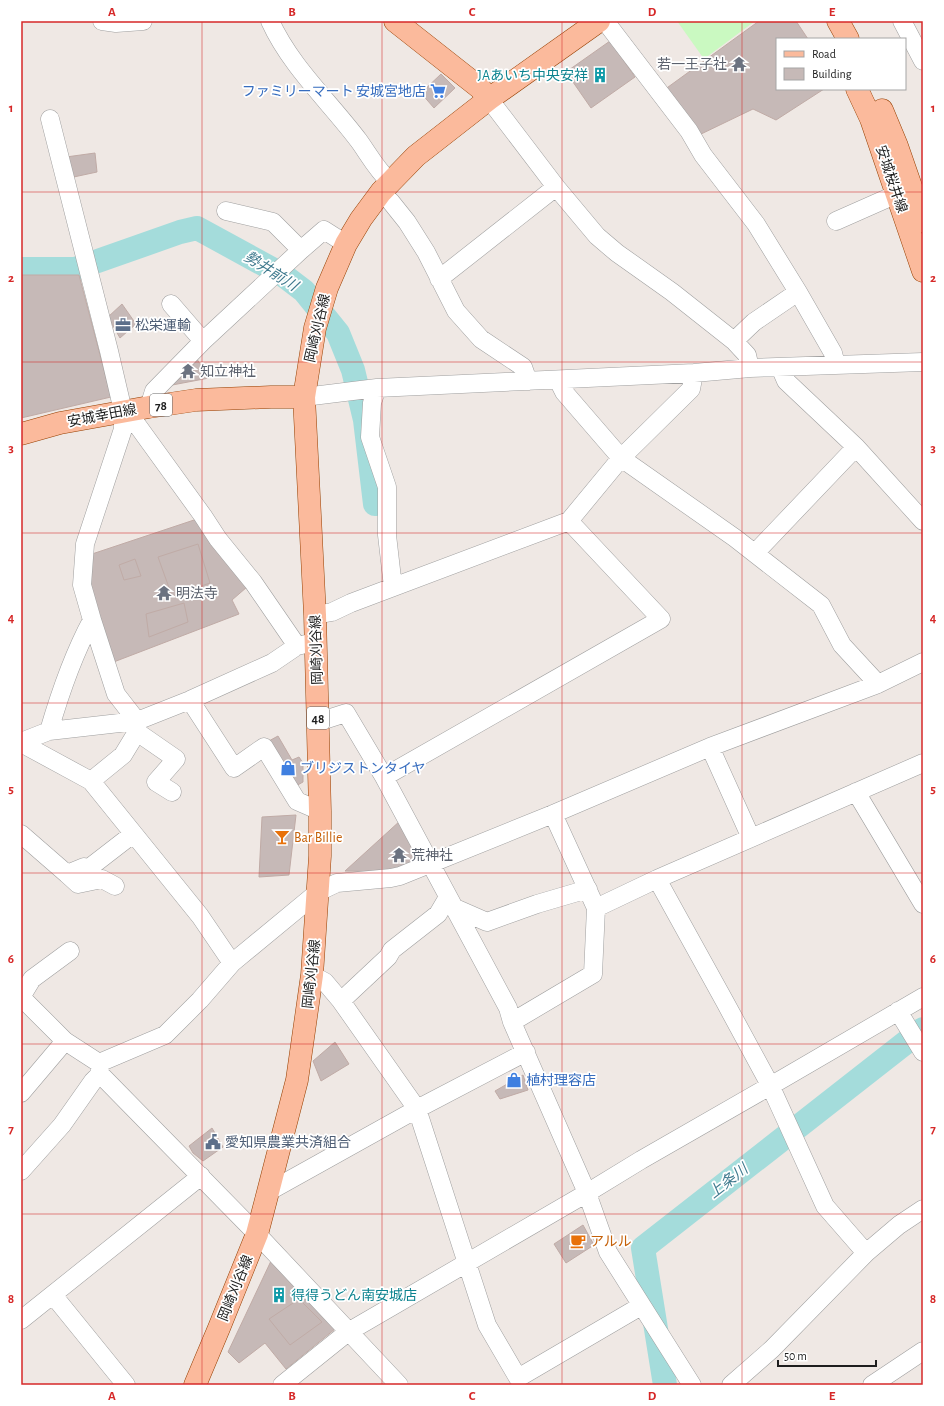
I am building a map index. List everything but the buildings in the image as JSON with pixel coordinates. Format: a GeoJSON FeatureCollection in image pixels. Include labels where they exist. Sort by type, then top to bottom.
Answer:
{"type":"FeatureCollection","features":[{"type":"Feature","properties":{"kind":"main road"},"geometry":{"type":"LineString","coordinates":[[395,21],[480,88],[489,99]]}},
{"type":"Feature","properties":{"kind":"main road","name":"岡崎刈谷線"},"geometry":{"type":"LineString","coordinates":[[195,1385],[256,1234],[268,1192],[297,1080],[312,975],[320,856],[320,811],[318,722],[306,644],[315,615],[304,397],[315,328],[327,288],[346,244],[361,219],[385,187],[416,156],[489,99],[599,21]]}},
{"type":"Feature","properties":{"kind":"main road"},"geometry":{"type":"LineString","coordinates":[[822,21],[831,38]]}},
{"type":"Feature","properties":{"kind":"main road"},"geometry":{"type":"LineString","coordinates":[[838,21],[847,38]]}},
{"type":"Feature","properties":{"kind":"main road","name":"安城桜井線"},"geometry":{"type":"LineString","coordinates":[[857,90],[871,119],[923,270]]}},
{"type":"Feature","properties":{"kind":"main road","name":"安城桜井線"},"geometry":{"type":"LineString","coordinates":[[873,90],[897,146],[922,215]]}},
{"type":"Feature","properties":{"kind":"main road","name":"安城幸田線"},"geometry":{"type":"LineString","coordinates":[[21,434],[60,423],[122,411],[196,400],[304,397]]}},
{"type":"Feature","properties":{"kind":"street"},"geometry":{"type":"LineString","coordinates":[[102,21],[116,23],[143,21]]}},
{"type":"Feature","properties":{"kind":"street"},"geometry":{"type":"LineString","coordinates":[[270,21],[298,67],[359,141],[380,172],[391,202],[407,222],[426,252],[456,311],[480,339],[523,367],[528,381]]}},
{"type":"Feature","properties":{"kind":"street"},"geometry":{"type":"LineString","coordinates":[[604,21],[689,131],[703,155],[756,224],[798,292],[833,353],[836,365]]}},
{"type":"Feature","properties":{"kind":"street"},"geometry":{"type":"LineString","coordinates":[[902,21],[923,61]]}},
{"type":"Feature","properties":{"kind":"street"},"geometry":{"type":"LineString","coordinates":[[489,99],[556,187],[597,236],[617,253],[672,292],[734,341],[748,356],[750,368]]}},
{"type":"Feature","properties":{"kind":"street"},"geometry":{"type":"LineString","coordinates":[[50,119],[109,351],[122,411],[123,429],[85,544],[82,585],[116,694],[137,727],[176,759],[156,782],[172,792]]}},
{"type":"Feature","properties":{"kind":"street"},"geometry":{"type":"LineString","coordinates":[[439,279],[556,187]]}},
{"type":"Feature","properties":{"kind":"street"},"geometry":{"type":"LineString","coordinates":[[836,221],[897,194]]}},
{"type":"Feature","properties":{"kind":"street"},"geometry":{"type":"LineString","coordinates":[[226,211],[273,222],[301,250]]}},
{"type":"Feature","properties":{"kind":"street"},"geometry":{"type":"LineString","coordinates":[[149,407],[154,391],[203,341],[324,230],[346,244]]}},
{"type":"Feature","properties":{"kind":"street"},"geometry":{"type":"LineString","coordinates":[[734,341],[754,322],[798,292]]}},
{"type":"Feature","properties":{"kind":"street"},"geometry":{"type":"LineString","coordinates":[[170,304],[203,341]]}},
{"type":"Feature","properties":{"kind":"street"},"geometry":{"type":"LineString","coordinates":[[304,397],[377,388],[694,373],[750,368],[923,362]]}},
{"type":"Feature","properties":{"kind":"street"},"geometry":{"type":"LineString","coordinates":[[780,367],[786,381],[856,447],[923,521]]}},
{"type":"Feature","properties":{"kind":"street"},"geometry":{"type":"LineString","coordinates":[[315,615],[332,612],[351,603],[569,521],[621,458],[691,389],[694,373]]}},
{"type":"Feature","properties":{"kind":"street"},"geometry":{"type":"LineString","coordinates":[[558,380],[564,392],[621,458],[735,538],[821,605],[842,645],[878,684]]}},
{"type":"Feature","properties":{"kind":"street"},"geometry":{"type":"LineString","coordinates":[[377,388],[372,403],[370,437],[387,487],[388,536],[393,587]]}},
{"type":"Feature","properties":{"kind":"street"},"geometry":{"type":"LineString","coordinates":[[21,742],[49,731],[137,727],[190,700],[272,663],[306,644],[218,539],[135,422],[122,411]]}},
{"type":"Feature","properties":{"kind":"street"},"geometry":{"type":"LineString","coordinates":[[755,553],[856,447]]}},
{"type":"Feature","properties":{"kind":"street"},"geometry":{"type":"LineString","coordinates":[[384,777],[661,619],[569,521]]}},
{"type":"Feature","properties":{"kind":"street"},"geometry":{"type":"LineString","coordinates":[[49,731],[81,640],[92,620]]}},
{"type":"Feature","properties":{"kind":"street"},"geometry":{"type":"LineString","coordinates":[[21,1171],[62,1125],[93,1081],[100,1068],[165,1035],[200,1000],[232,963],[318,892],[337,884],[400,876],[553,814],[710,747],[878,684],[923,662]]}},
{"type":"Feature","properties":{"kind":"street"},"geometry":{"type":"LineString","coordinates":[[190,700],[234,768],[264,747],[297,801],[320,811]]}},
{"type":"Feature","properties":{"kind":"street"},"geometry":{"type":"LineString","coordinates":[[318,722],[346,713],[384,777],[508,1008],[512,1022],[587,1193],[608,1252],[692,1385]]}},
{"type":"Feature","properties":{"kind":"street"},"geometry":{"type":"LineString","coordinates":[[91,781],[123,755],[137,727]]}},
{"type":"Feature","properties":{"kind":"street"},"geometry":{"type":"LineString","coordinates":[[21,742],[91,781],[200,916],[232,963]]}},
{"type":"Feature","properties":{"kind":"street"},"geometry":{"type":"LineString","coordinates":[[710,747],[751,838]]}},
{"type":"Feature","properties":{"kind":"street"},"geometry":{"type":"LineString","coordinates":[[596,908],[657,879],[923,763]]}},
{"type":"Feature","properties":{"kind":"street"},"geometry":{"type":"LineString","coordinates":[[856,792],[923,904]]}},
{"type":"Feature","properties":{"kind":"street"},"geometry":{"type":"LineString","coordinates":[[512,1022],[593,974],[596,908],[553,814]]}},
{"type":"Feature","properties":{"kind":"street"},"geometry":{"type":"LineString","coordinates":[[21,834],[78,884],[102,879],[115,886]]}},
{"type":"Feature","properties":{"kind":"street"},"geometry":{"type":"LineString","coordinates":[[67,874],[84,867],[89,868],[133,834]]}},
{"type":"Feature","properties":{"kind":"street"},"geometry":{"type":"LineString","coordinates":[[657,879],[770,1085],[825,1206],[866,1253]]}},
{"type":"Feature","properties":{"kind":"street"},"geometry":{"type":"LineString","coordinates":[[451,902],[487,922],[537,904],[588,889]]}},
{"type":"Feature","properties":{"kind":"street"},"geometry":{"type":"LineString","coordinates":[[341,1000],[388,957],[392,950],[451,902]]}},
{"type":"Feature","properties":{"kind":"street"},"geometry":{"type":"LineString","coordinates":[[70,951],[32,979],[21,997],[65,1041],[100,1068],[399,1385]]}},
{"type":"Feature","properties":{"kind":"street"},"geometry":{"type":"LineString","coordinates":[[312,975],[325,982],[341,1000],[417,1109],[487,1325],[518,1378],[641,1306]]}},
{"type":"Feature","properties":{"kind":"street"},"geometry":{"type":"LineString","coordinates":[[282,1385],[348,1332],[923,997]]}},
{"type":"Feature","properties":{"kind":"street"},"geometry":{"type":"LineString","coordinates":[[898,1011],[923,1052]]}},
{"type":"Feature","properties":{"kind":"street"},"geometry":{"type":"LineString","coordinates":[[21,1093],[65,1041]]}},
{"type":"Feature","properties":{"kind":"street"},"geometry":{"type":"LineString","coordinates":[[268,1192],[417,1109],[526,1052]]}},
{"type":"Feature","properties":{"kind":"street"},"geometry":{"type":"LineString","coordinates":[[21,1320],[201,1176]]}},
{"type":"Feature","properties":{"kind":"street"},"geometry":{"type":"LineString","coordinates":[[731,1385],[772,1349],[866,1253],[899,1225],[923,1209]]}},
{"type":"Feature","properties":{"kind":"street"},"geometry":{"type":"LineString","coordinates":[[53,1295],[126,1385]]}},
{"type":"Feature","properties":{"kind":"street"},"geometry":{"type":"LineString","coordinates":[[872,1385],[923,1351]]}},
{"type":"Feature","properties":{"kind":"green space"},"geometry":{"type":"Polygon","coordinates":[[[677,21],[755,21],[704,59],[677,21]]]}},
{"type":"Feature","properties":{"kind":"waterway","name":"勢井前川"},"geometry":{"type":"LineString","coordinates":[[21,269],[75,269],[180,232],[197,228],[283,275],[304,291],[338,333],[353,370],[365,420],[375,504]]}},
{"type":"Feature","properties":{"kind":"waterway","name":"上条川"},"geometry":{"type":"LineString","coordinates":[[665,1385],[643,1248],[923,1029]]}},
{"type":"Feature","properties":{"kind":"place","name":"若一王子社"},"geometry":{"type":"Point","coordinates":[739,64]}},
{"type":"Feature","properties":{"kind":"place","name":"JAあいち中央安祥"},"geometry":{"type":"Point","coordinates":[600,75]}},
{"type":"Feature","properties":{"kind":"place","name":"ファミリーマート 安城宮地店"},"geometry":{"type":"Point","coordinates":[438,91]}},
{"type":"Feature","properties":{"kind":"place","name":"松栄運輸"},"geometry":{"type":"Point","coordinates":[123,325]}},
{"type":"Feature","properties":{"kind":"place","name":"知立神社"},"geometry":{"type":"Point","coordinates":[188,371]}},
{"type":"Feature","properties":{"kind":"place","name":"明法寺"},"geometry":{"type":"Point","coordinates":[164,593]}},
{"type":"Feature","properties":{"kind":"place","name":"ブリジストンタイヤ"},"geometry":{"type":"Point","coordinates":[288,768]}},
{"type":"Feature","properties":{"kind":"place","name":"Bar Billie"},"geometry":{"type":"Point","coordinates":[282,837]}},
{"type":"Feature","properties":{"kind":"place","name":"荒神社"},"geometry":{"type":"Point","coordinates":[399,855]}},
{"type":"Feature","properties":{"kind":"place","name":"植村理容店"},"geometry":{"type":"Point","coordinates":[514,1080]}},
{"type":"Feature","properties":{"kind":"place","name":"愛知県農業共済組合"},"geometry":{"type":"Point","coordinates":[213,1142]}},
{"type":"Feature","properties":{"kind":"place","name":"アルル"},"geometry":{"type":"Point","coordinates":[578,1241]}},
{"type":"Feature","properties":{"kind":"place","name":"得得うどん南安城店"},"geometry":{"type":"Point","coordinates":[279,1295]}}]}
